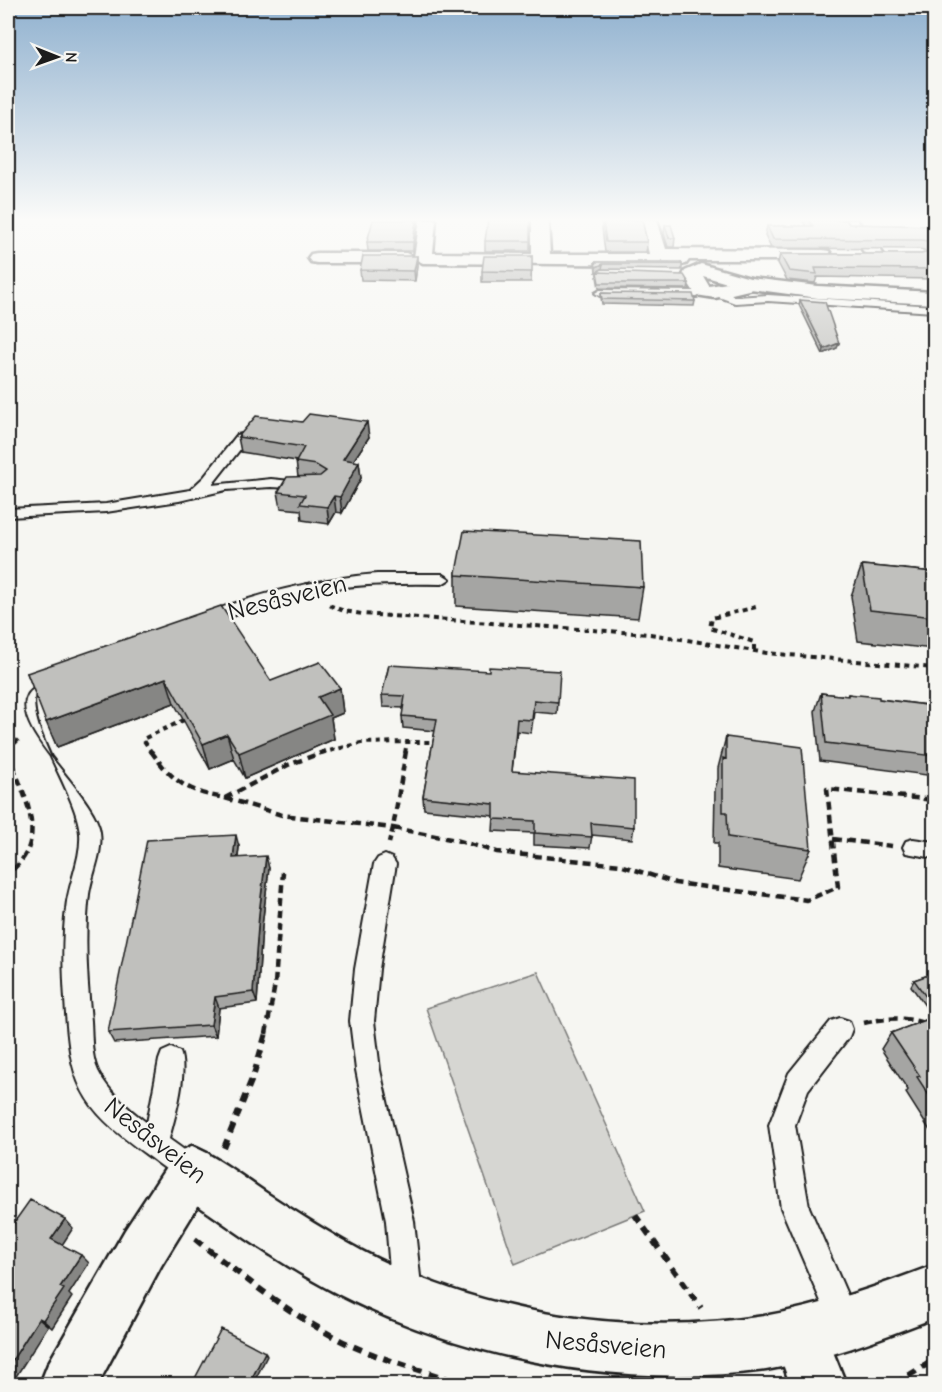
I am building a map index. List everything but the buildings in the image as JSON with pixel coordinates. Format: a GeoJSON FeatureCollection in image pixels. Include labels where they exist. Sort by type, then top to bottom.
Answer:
{"type":"FeatureCollection","features":[{"type":"Feature","properties":{"kind":"street"},"geometry":{"type":"LineString","coordinates":[[702,285],[709,292],[745,285]]}},
{"type":"Feature","properties":{"kind":"street"},"geometry":{"type":"LineString","coordinates":[[758,285],[818,292],[934,298]]}},
{"type":"Feature","properties":{"kind":"street"},"geometry":{"type":"LineString","coordinates":[[68,1384],[181,1177]]}},
{"type":"Feature","properties":{"kind":"street","name":"Nesåsveien"},"geometry":{"type":"LineString","coordinates":[[181,1177],[274,1228],[329,1262],[407,1300],[481,1324],[542,1340],[634,1351],[821,1348],[934,1292]]}},
{"type":"Feature","properties":{"kind":"lane"},"geometry":{"type":"LineString","coordinates":[[600,293],[697,294],[709,292],[735,300],[768,298],[934,309]]}},
{"type":"Feature","properties":{"kind":"lane"},"geometry":{"type":"LineString","coordinates":[[195,493],[209,480],[242,438]]}},
{"type":"Feature","properties":{"kind":"lane"},"geometry":{"type":"LineString","coordinates":[[8,513],[106,508],[226,486],[271,483],[319,488]]}},
{"type":"Feature","properties":{"kind":"lane","name":"Nesåsveien"},"geometry":{"type":"LineString","coordinates":[[187,626],[246,603],[309,586],[353,580],[442,579]]}},
{"type":"Feature","properties":{"kind":"lane","name":"Nesåsveien"},"geometry":{"type":"LineString","coordinates":[[68,668],[41,679],[19,694],[15,703],[15,713],[24,734],[37,754],[83,812],[89,825],[91,839],[76,912],[78,1014],[86,1072],[111,1109],[181,1177]]}},
{"type":"Feature","properties":{"kind":"lane"},"geometry":{"type":"LineString","coordinates":[[913,847],[934,850]]}},
{"type":"Feature","properties":{"kind":"lane"},"geometry":{"type":"LineString","coordinates":[[385,864],[367,969],[362,1021],[368,1070],[400,1221],[407,1300]]}},
{"type":"Feature","properties":{"kind":"lane"},"geometry":{"type":"LineString","coordinates":[[821,1348],[786,1161],[782,1125],[798,1082],[840,1029]]}},
{"type":"Feature","properties":{"kind":"lane"},"geometry":{"type":"LineString","coordinates":[[171,1060],[163,1113],[181,1177]]}},
{"type":"Feature","properties":{"kind":"path"},"geometry":{"type":"LineString","coordinates":[[309,586],[315,594],[334,608],[362,614],[638,633],[754,650],[934,668]]}},
{"type":"Feature","properties":{"kind":"path"},"geometry":{"type":"LineString","coordinates":[[754,650],[754,642],[710,628],[712,618],[756,607]]}},
{"type":"Feature","properties":{"kind":"path"},"geometry":{"type":"LineString","coordinates":[[193,715],[143,738],[176,782],[192,791],[282,815],[393,828],[456,840],[497,852],[620,865],[675,884],[807,900],[838,887],[827,789],[934,800]]}},
{"type":"Feature","properties":{"kind":"path"},"geometry":{"type":"LineString","coordinates":[[8,873],[14,870],[33,834],[33,818],[8,752],[24,734]]}},
{"type":"Feature","properties":{"kind":"path"},"geometry":{"type":"LineString","coordinates":[[225,798],[256,781],[340,747],[380,741],[442,743]]}},
{"type":"Feature","properties":{"kind":"path"},"geometry":{"type":"LineString","coordinates":[[385,864],[407,742]]}},
{"type":"Feature","properties":{"kind":"path"},"geometry":{"type":"LineString","coordinates":[[833,839],[913,847]]}},
{"type":"Feature","properties":{"kind":"path"},"geometry":{"type":"LineString","coordinates":[[283,872],[273,995],[262,1049],[181,1177],[203,1248],[249,1282],[338,1339],[379,1356],[463,1384]]}},
{"type":"Feature","properties":{"kind":"path"},"geometry":{"type":"LineString","coordinates":[[840,1029],[886,1017],[915,1017],[934,1027]]}},
{"type":"Feature","properties":{"kind":"path"},"geometry":{"type":"LineString","coordinates":[[635,1215],[729,1348]]}},
{"type":"Feature","properties":{"kind":"path"},"geometry":{"type":"LineString","coordinates":[[895,1384],[934,1360]]}},
{"type":"Feature","properties":{"kind":"shaded area"},"geometry":{"type":"Polygon","coordinates":[[[538,972],[645,1211],[515,1264],[426,1008],[538,972]]]}}]}
